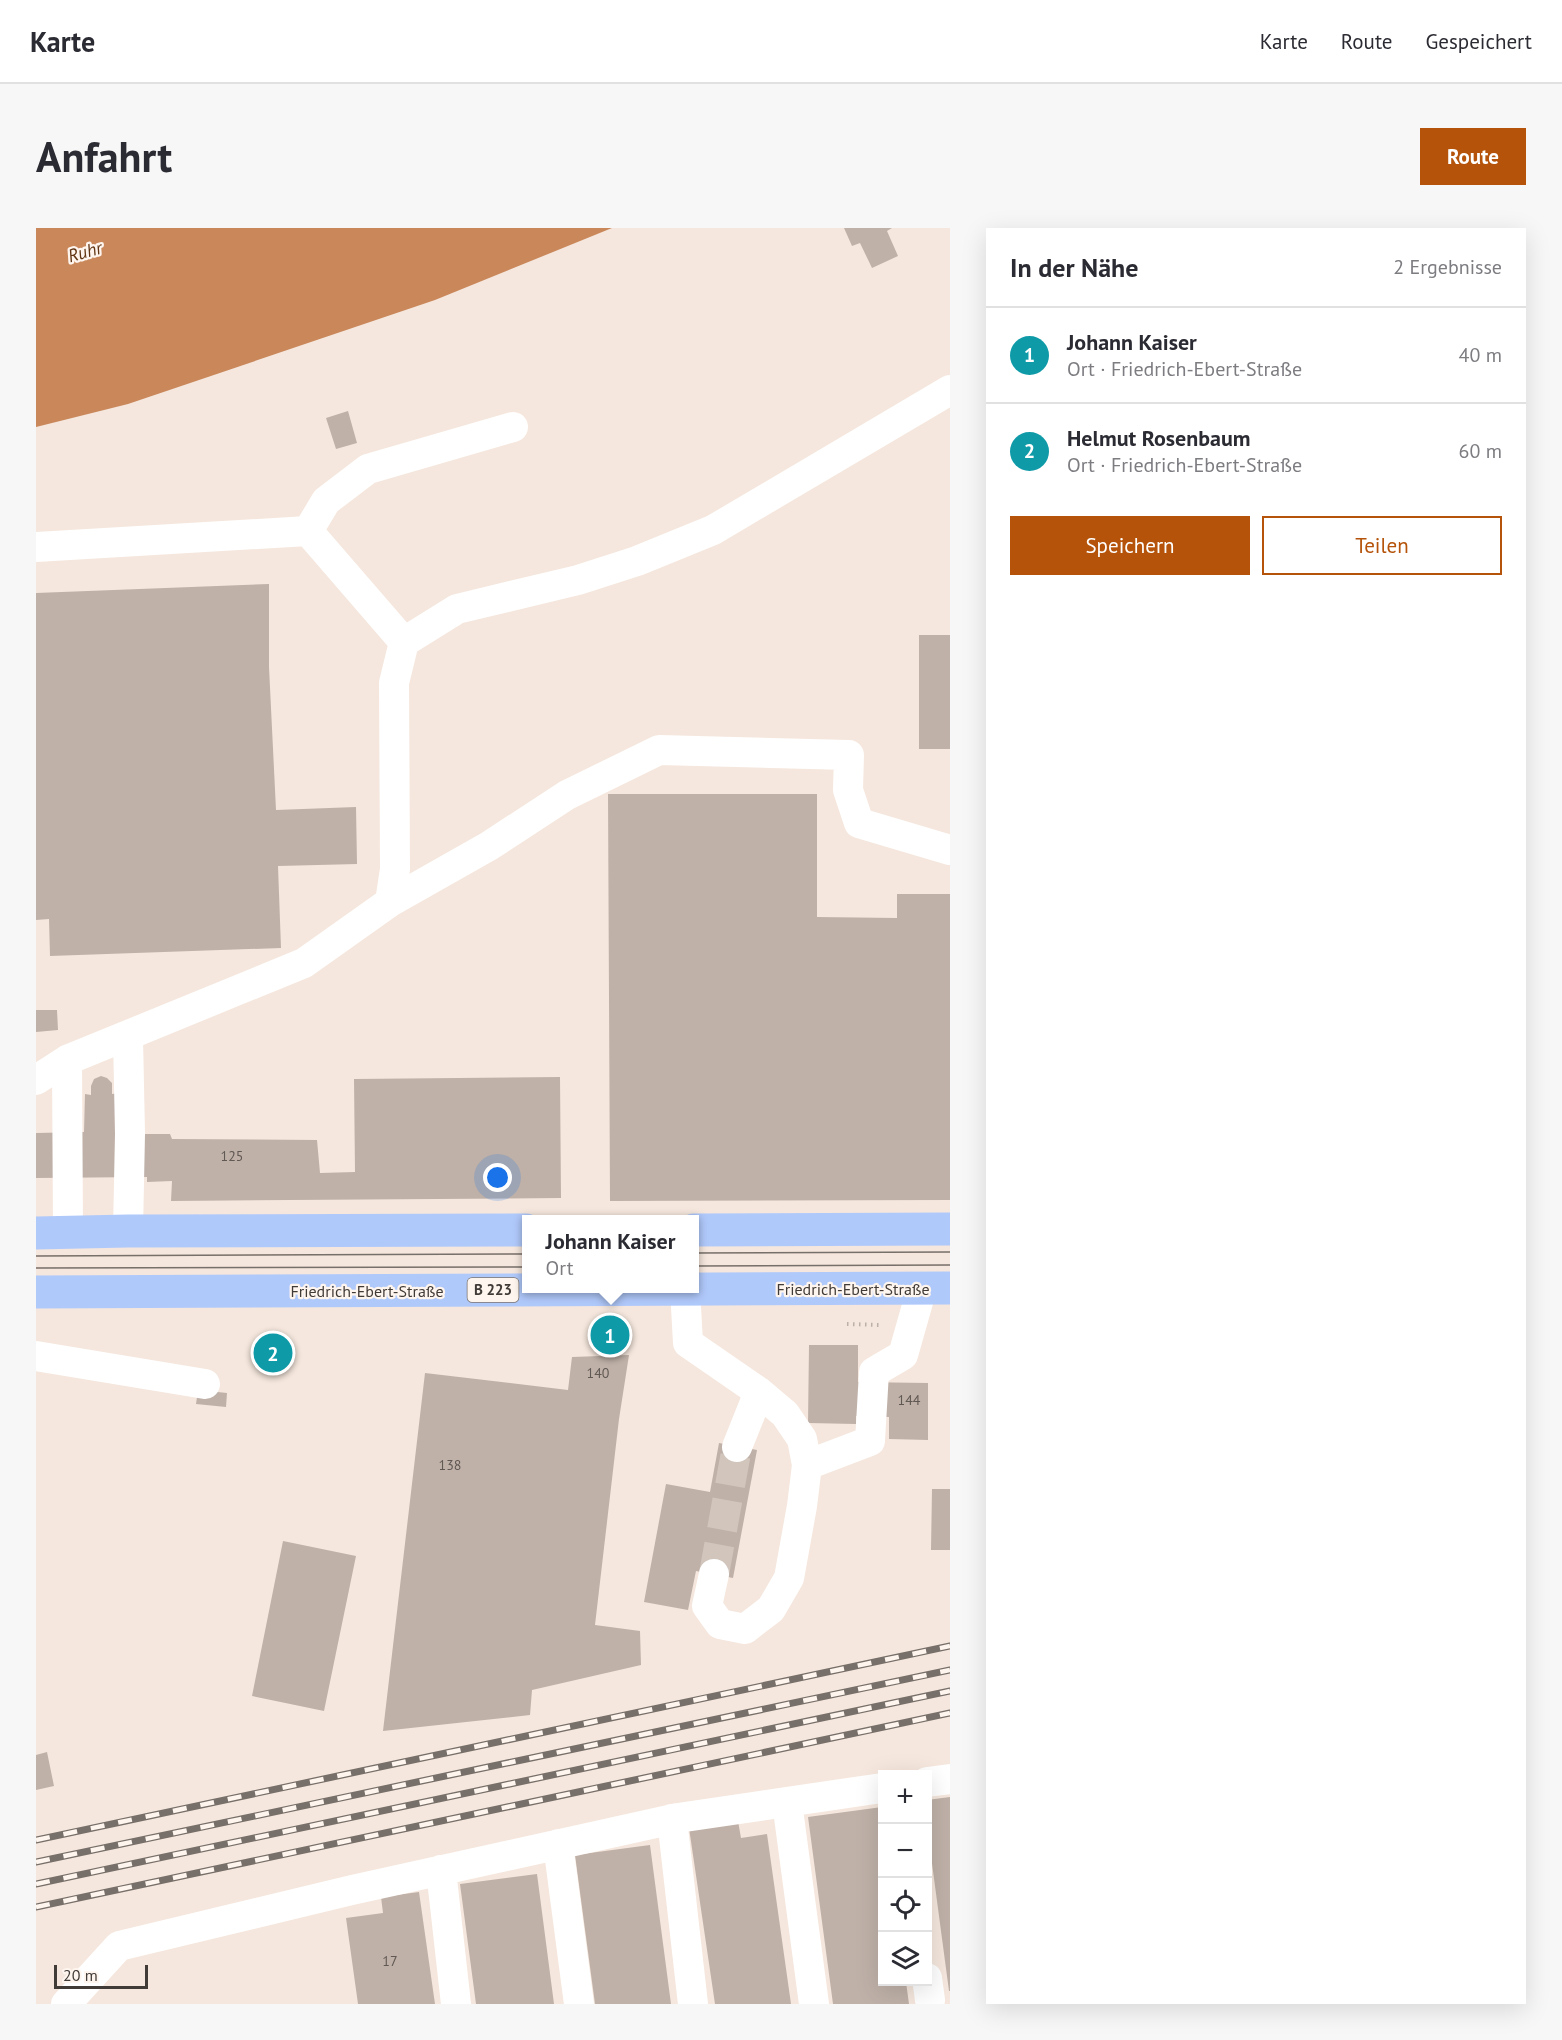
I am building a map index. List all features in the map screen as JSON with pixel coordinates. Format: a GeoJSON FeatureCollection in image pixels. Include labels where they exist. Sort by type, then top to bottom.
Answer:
{"type":"FeatureCollection","features":[{"type":"Feature","properties":{"kind":"main road"},"geometry":{"type":"LineString","coordinates":[[699,1230],[950,1229]]}},
{"type":"Feature","properties":{"kind":"main road"},"geometry":{"type":"LineString","coordinates":[[36,1233],[522,1230]]}},
{"type":"Feature","properties":{"kind":"main road","name":"Friedrich-Ebert-Straße"},"geometry":{"type":"LineString","coordinates":[[699,1289],[936,1288]]}},
{"type":"Feature","properties":{"kind":"main road","name":"Friedrich-Ebert-Straße"},"geometry":{"type":"LineString","coordinates":[[36,1292],[522,1290]]}},
{"type":"Feature","properties":{"kind":"lane"},"geometry":{"type":"LineString","coordinates":[[390,902],[395,869],[394,683],[404,642],[457,609],[578,580],[637,561],[713,530],[950,390]]}},
{"type":"Feature","properties":{"kind":"lane"},"geometry":{"type":"LineString","coordinates":[[308,531],[326,501],[368,469],[513,427]]}},
{"type":"Feature","properties":{"kind":"lane"},"geometry":{"type":"LineString","coordinates":[[308,531],[404,642]]}},
{"type":"Feature","properties":{"kind":"lane"},"geometry":{"type":"LineString","coordinates":[[36,548],[308,531]]}},
{"type":"Feature","properties":{"kind":"lane"},"geometry":{"type":"LineString","coordinates":[[36,1080],[67,1060],[304,963],[390,902],[489,846],[567,795],[659,750],[849,755],[848,790],[859,823],[950,850]]}},
{"type":"Feature","properties":{"kind":"lane"},"geometry":{"type":"LineString","coordinates":[[128,1036],[130,1134],[128,1231]]}},
{"type":"Feature","properties":{"kind":"lane"},"geometry":{"type":"LineString","coordinates":[[67,1060],[68,1233]]}},
{"type":"Feature","properties":{"kind":"lane"},"geometry":{"type":"LineString","coordinates":[[807,1465],[870,1441],[874,1372],[903,1355],[936,1288]]}},
{"type":"Feature","properties":{"kind":"lane"},"geometry":{"type":"LineString","coordinates":[[685,1293],[688,1343],[759,1392],[785,1414],[802,1439],[807,1465],[789,1578],[771,1609],[745,1629],[720,1624],[707,1606],[714,1574]]}},
{"type":"Feature","properties":{"kind":"lane"},"geometry":{"type":"LineString","coordinates":[[36,1356],[205,1384]]}},
{"type":"Feature","properties":{"kind":"lane"},"geometry":{"type":"LineString","coordinates":[[737,1447],[759,1392]]}},
{"type":"Feature","properties":{"kind":"lane"},"geometry":{"type":"LineString","coordinates":[[932,1781],[950,1779]]}},
{"type":"Feature","properties":{"kind":"lane"},"geometry":{"type":"LineString","coordinates":[[66,2004],[119,1946],[352,1890],[672,1819],[878,1789]]}},
{"type":"Feature","properties":{"kind":"lane"},"geometry":{"type":"LineString","coordinates":[[788,1802],[814,2004]]}},
{"type":"Feature","properties":{"kind":"lane"},"geometry":{"type":"LineString","coordinates":[[672,1819],[693,2004]]}},
{"type":"Feature","properties":{"kind":"lane"},"geometry":{"type":"LineString","coordinates":[[558,1844],[579,2004]]}},
{"type":"Feature","properties":{"kind":"lane"},"geometry":{"type":"LineString","coordinates":[[441,1870],[456,2004]]}},
{"type":"Feature","properties":{"kind":"water","name":"Ruhr"},"geometry":{"type":"Polygon","coordinates":[[[36,228],[612,228],[435,300],[128,404],[36,427],[36,228]]]}},
{"type":"Feature","properties":{"kind":"building"},"geometry":{"type":"Polygon","coordinates":[[[844,228],[892,228],[887,231],[898,256],[872,268],[860,243],[852,246],[844,228]]]}},
{"type":"Feature","properties":{"kind":"building"},"geometry":{"type":"Polygon","coordinates":[[[348,411],[357,443],[336,449],[326,418],[348,411]]]}},
{"type":"Feature","properties":{"kind":"building"},"geometry":{"type":"Polygon","coordinates":[[[269,584],[269,667],[276,810],[356,807],[357,864],[278,866],[281,948],[50,956],[49,919],[36,920],[36,593],[269,584]]]}},
{"type":"Feature","properties":{"kind":"building"},"geometry":{"type":"Polygon","coordinates":[[[919,635],[950,635],[950,749],[919,749],[919,635]]]}},
{"type":"Feature","properties":{"kind":"building"},"geometry":{"type":"Polygon","coordinates":[[[608,794],[817,794],[817,917],[897,918],[897,894],[950,894],[950,1200],[610,1201],[608,794]]]}},
{"type":"Feature","properties":{"kind":"building"},"geometry":{"type":"Polygon","coordinates":[[[36,1010],[57,1010],[58,1030],[36,1032],[36,1010]]]}},
{"type":"Feature","properties":{"kind":"building"},"geometry":{"type":"Polygon","coordinates":[[[101,1076],[112,1083],[112,1094],[120,1093],[130,1134],[170,1134],[172,1139],[317,1140],[320,1173],[355,1172],[354,1079],[560,1077],[561,1198],[171,1201],[172,1181],[147,1182],[147,1177],[36,1178],[36,1133],[84,1132],[85,1094],[91,1095],[94,1079],[101,1076]]]}},
{"type":"Feature","properties":{"kind":"building"},"geometry":{"type":"Polygon","coordinates":[[[809,1345],[858,1345],[858,1382],[928,1383],[928,1440],[889,1439],[889,1417],[856,1416],[856,1424],[808,1423],[809,1345]]]}},
{"type":"Feature","properties":{"kind":"building"},"geometry":{"type":"Polygon","coordinates":[[[629,1355],[619,1419],[595,1625],[640,1631],[641,1665],[532,1690],[530,1715],[383,1731],[425,1373],[568,1390],[572,1357],[629,1355]]]}},
{"type":"Feature","properties":{"kind":"building"},"geometry":{"type":"Polygon","coordinates":[[[198,1390],[227,1393],[226,1407],[196,1404],[198,1390]]]}},
{"type":"Feature","properties":{"kind":"building"},"geometry":{"type":"Polygon","coordinates":[[[719,1443],[757,1450],[733,1578],[696,1571],[688,1610],[644,1602],[666,1484],[710,1492],[719,1443]]]}},
{"type":"Feature","properties":{"kind":"building"},"geometry":{"type":"Polygon","coordinates":[[[932,1489],[950,1489],[950,1550],[931,1550],[932,1489]]]}},
{"type":"Feature","properties":{"kind":"building"},"geometry":{"type":"Polygon","coordinates":[[[283,1541],[356,1556],[324,1711],[252,1696],[283,1541]]]}},
{"type":"Feature","properties":{"kind":"building"},"geometry":{"type":"Polygon","coordinates":[[[47,1752],[54,1786],[36,1790],[36,1755],[47,1752]]]}},
{"type":"Feature","properties":{"kind":"building"},"geometry":{"type":"Polygon","coordinates":[[[950,1797],[950,1991],[932,1864],[932,1799],[950,1797]]]}},
{"type":"Feature","properties":{"kind":"building"},"geometry":{"type":"Polygon","coordinates":[[[878,1808],[878,1986],[907,1986],[909,2004],[833,2004],[808,1817],[878,1808]]]}},
{"type":"Feature","properties":{"kind":"building"},"geometry":{"type":"Polygon","coordinates":[[[738,1821],[741,1838],[767,1834],[791,2004],[715,2004],[689,1828],[738,1821]]]}},
{"type":"Feature","properties":{"kind":"building"},"geometry":{"type":"Polygon","coordinates":[[[650,1845],[671,2004],[595,2004],[575,1855],[650,1845]]]}},
{"type":"Feature","properties":{"kind":"building"},"geometry":{"type":"Polygon","coordinates":[[[537,1874],[554,2004],[476,2004],[460,1884],[537,1874]]]}},
{"type":"Feature","properties":{"kind":"building"},"geometry":{"type":"Polygon","coordinates":[[[419,1892],[435,2004],[358,2004],[346,1918],[383,1913],[381,1897],[419,1892]]]}},
{"type":"Feature","properties":{"kind":"tunnel"},"geometry":{"type":"LineString","coordinates":[[714,1574],[737,1447]]}},
{"type":"Feature","properties":{"kind":"tram line"},"geometry":{"type":"LineString","coordinates":[[699,1253],[950,1252]]}},
{"type":"Feature","properties":{"kind":"tram line"},"geometry":{"type":"LineString","coordinates":[[36,1256],[522,1254]]}},
{"type":"Feature","properties":{"kind":"tram line"},"geometry":{"type":"LineString","coordinates":[[699,1266],[950,1265]]}},
{"type":"Feature","properties":{"kind":"tram line"},"geometry":{"type":"LineString","coordinates":[[36,1268],[522,1267]]}},
{"type":"Feature","properties":{"kind":"railway"},"geometry":{"type":"LineString","coordinates":[[36,1840],[950,1646]]}},
{"type":"Feature","properties":{"kind":"railway"},"geometry":{"type":"LineString","coordinates":[[36,1862],[950,1670]]}},
{"type":"Feature","properties":{"kind":"railway"},"geometry":{"type":"LineString","coordinates":[[36,1884],[950,1691]]}},
{"type":"Feature","properties":{"kind":"railway"},"geometry":{"type":"LineString","coordinates":[[36,1907],[950,1713]]}},
{"type":"Feature","properties":{"kind":"place","name":"Johann Kaiser"},"geometry":{"type":"Point","coordinates":[610,1335]}},
{"type":"Feature","properties":{"kind":"place","name":"Helmut Rosenbaum"},"geometry":{"type":"Point","coordinates":[273,1353]}}]}
